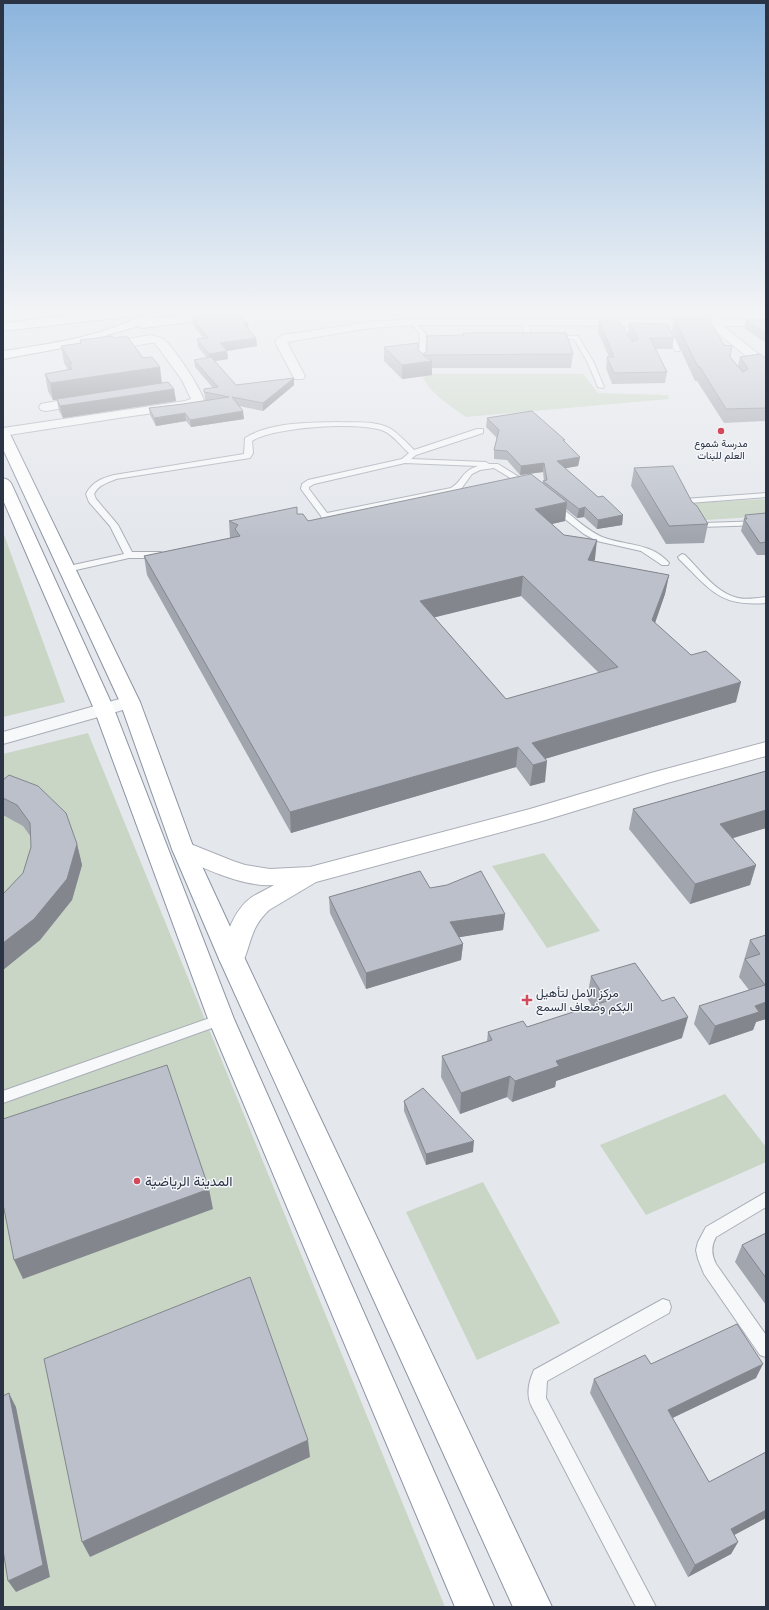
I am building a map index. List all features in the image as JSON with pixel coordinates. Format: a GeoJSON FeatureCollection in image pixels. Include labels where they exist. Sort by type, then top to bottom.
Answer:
{"type":"FeatureCollection","features":[{"type":"Feature","properties":{"kind":"main road"},"geometry":{"type":"LineString","coordinates":[[3,433],[130,702],[183,848],[232,959],[533,1607]]}},
{"type":"Feature","properties":{"kind":"main road"},"geometry":{"type":"LineString","coordinates":[[3,482],[104,709],[221,1019],[475,1607]]}},
{"type":"Feature","properties":{"kind":"main road"},"geometry":{"type":"LineString","coordinates":[[183,848],[226,868],[245,873],[270,877],[310,875],[534,816],[659,778],[766,748]]}},
{"type":"Feature","properties":{"kind":"main road"},"geometry":{"type":"LineString","coordinates":[[232,959],[242,927],[246,918],[254,909],[310,875]]}},
{"type":"Feature","properties":{"kind":"street"},"geometry":{"type":"LineString","coordinates":[[3,433],[111,415],[188,405],[198,401],[198,398],[191,387]]}},
{"type":"Feature","properties":{"kind":"street"},"geometry":{"type":"LineString","coordinates":[[46,407],[99,398]]}},
{"type":"Feature","properties":{"kind":"street"},"geometry":{"type":"LineString","coordinates":[[3,738],[130,702]]}},
{"type":"Feature","properties":{"kind":"lane"},"geometry":{"type":"LineString","coordinates":[[129,555],[128,549],[114,525],[92,500],[90,494],[92,488],[107,480],[141,472],[240,458],[247,456],[249,453],[248,440],[250,436],[267,431],[297,426],[360,426],[386,429],[413,453]]}},
{"type":"Feature","properties":{"kind":"lane"},"geometry":{"type":"LineString","coordinates":[[405,461],[413,453],[480,431]]}},
{"type":"Feature","properties":{"kind":"lane"},"geometry":{"type":"LineString","coordinates":[[324,526],[328,523],[325,516],[305,489],[305,486],[311,482],[405,461],[469,462],[495,466],[534,490]]}},
{"type":"Feature","properties":{"kind":"lane"},"geometry":{"type":"LineString","coordinates":[[325,516],[453,490],[458,487],[469,472],[479,468],[495,466]]}},
{"type":"Feature","properties":{"kind":"lane"},"geometry":{"type":"LineString","coordinates":[[766,495],[684,501],[694,521],[698,524],[766,522]]}},
{"type":"Feature","properties":{"kind":"lane"},"geometry":{"type":"LineString","coordinates":[[550,503],[587,532],[600,539],[644,549],[664,563]]}},
{"type":"Feature","properties":{"kind":"lane"},"geometry":{"type":"LineString","coordinates":[[67,569],[129,555],[172,555]]}},
{"type":"Feature","properties":{"kind":"lane"},"geometry":{"type":"LineString","coordinates":[[682,557],[717,591],[725,596],[738,601],[766,600]]}},
{"type":"Feature","properties":{"kind":"lane"},"geometry":{"type":"LineString","coordinates":[[3,1097],[221,1019]]}},
{"type":"Feature","properties":{"kind":"lane"},"geometry":{"type":"LineString","coordinates":[[766,1198],[711,1232],[705,1240],[704,1250],[705,1259],[710,1269],[766,1349]]}},
{"type":"Feature","properties":{"kind":"lane"},"geometry":{"type":"LineString","coordinates":[[646,1607],[538,1399],[538,1385],[540,1376],[663,1307]]}},
{"type":"Feature","properties":{"kind":"green space"},"geometry":{"type":"Polygon","coordinates":[[[429,387],[593,387],[598,393],[668,395],[669,399],[466,417],[434,393],[429,387]]]}},
{"type":"Feature","properties":{"kind":"green space"},"geometry":{"type":"Polygon","coordinates":[[[766,499],[766,516],[706,520],[694,503],[766,499]]]}},
{"type":"Feature","properties":{"kind":"green space"},"geometry":{"type":"Polygon","coordinates":[[[3,532],[65,702],[3,717],[3,532]]]}},
{"type":"Feature","properties":{"kind":"green space","name":"المدينة الرياضية"},"geometry":{"type":"Polygon","coordinates":[[[88,733],[445,1607],[3,1607],[3,754],[88,733]]]}},
{"type":"Feature","properties":{"kind":"green space"},"geometry":{"type":"Polygon","coordinates":[[[544,853],[600,931],[547,948],[492,866],[544,853]]]}},
{"type":"Feature","properties":{"kind":"green space"},"geometry":{"type":"Polygon","coordinates":[[[725,1094],[766,1147],[766,1162],[646,1215],[600,1145],[725,1094]]]}},
{"type":"Feature","properties":{"kind":"green space"},"geometry":{"type":"Polygon","coordinates":[[[483,1182],[560,1323],[477,1360],[406,1212],[483,1182]]]}},
{"type":"Feature","properties":{"kind":"building"},"geometry":{"type":"Polygon","coordinates":[[[134,387],[172,387],[174,389],[60,406],[57,399],[134,387]]]}},
{"type":"Feature","properties":{"kind":"building"},"geometry":{"type":"Polygon","coordinates":[[[217,387],[283,387],[263,403],[232,397],[243,411],[190,420],[185,413],[154,418],[149,408],[229,397],[204,392],[204,389],[217,387]]]}},
{"type":"Feature","properties":{"kind":"building"},"geometry":{"type":"Polygon","coordinates":[[[712,387],[766,387],[766,408],[726,409],[712,387]]]}},
{"type":"Feature","properties":{"kind":"building"},"geometry":{"type":"Polygon","coordinates":[[[532,411],[565,440],[563,440],[580,457],[557,461],[598,497],[603,496],[623,515],[598,520],[585,507],[579,509],[543,481],[547,480],[544,463],[521,466],[507,451],[494,450],[499,430],[487,418],[532,411]]]}},
{"type":"Feature","properties":{"kind":"building"},"geometry":{"type":"Polygon","coordinates":[[[673,466],[692,502],[697,506],[708,524],[669,526],[634,468],[673,466]]]}},
{"type":"Feature","properties":{"kind":"building"},"geometry":{"type":"Polygon","coordinates":[[[531,474],[567,502],[535,509],[564,535],[597,540],[588,560],[669,575],[652,620],[691,655],[706,651],[741,682],[532,743],[547,761],[533,765],[518,747],[290,812],[144,556],[240,536],[235,529],[238,525],[229,521],[297,507],[297,514],[303,514],[308,521],[531,474]],[[523,576],[420,601],[506,699],[618,667],[523,576]]]}},
{"type":"Feature","properties":{"kind":"building"},"geometry":{"type":"Polygon","coordinates":[[[766,513],[766,542],[760,543],[744,519],[747,519],[745,515],[766,513]]]}},
{"type":"Feature","properties":{"kind":"building"},"geometry":{"type":"Polygon","coordinates":[[[766,771],[766,810],[720,824],[756,865],[695,884],[633,809],[766,771]]]}},
{"type":"Feature","properties":{"kind":"building"},"geometry":{"type":"Polygon","coordinates":[[[9,775],[38,786],[66,813],[77,844],[67,879],[34,919],[3,943],[3,894],[23,873],[31,847],[30,823],[17,805],[3,798],[3,780],[9,775]]]}},
{"type":"Feature","properties":{"kind":"building"},"geometry":{"type":"Polygon","coordinates":[[[420,871],[430,888],[447,885],[481,871],[505,914],[450,922],[463,944],[366,973],[329,897],[420,871]]]}},
{"type":"Feature","properties":{"kind":"building"},"geometry":{"type":"Polygon","coordinates":[[[766,935],[766,1002],[755,1006],[759,1012],[715,1026],[699,1006],[765,985],[745,959],[760,954],[750,940],[766,935]]]}},
{"type":"Feature","properties":{"kind":"building"},"geometry":{"type":"Polygon","coordinates":[[[635,963],[662,1001],[674,997],[688,1017],[556,1061],[559,1066],[515,1081],[510,1076],[461,1093],[442,1056],[492,1040],[488,1032],[523,1021],[527,1027],[607,1001],[591,976],[635,963]]]}},
{"type":"Feature","properties":{"kind":"building"},"geometry":{"type":"Polygon","coordinates":[[[167,1065],[209,1189],[14,1260],[3,1204],[3,1119],[167,1065]]]}},
{"type":"Feature","properties":{"kind":"building"},"geometry":{"type":"Polygon","coordinates":[[[423,1088],[474,1141],[426,1154],[404,1101],[423,1088]]]}},
{"type":"Feature","properties":{"kind":"building"},"geometry":{"type":"Polygon","coordinates":[[[766,1233],[766,1278],[742,1245],[766,1233]]]}},
{"type":"Feature","properties":{"kind":"building"},"geometry":{"type":"Polygon","coordinates":[[[250,1277],[308,1440],[82,1542],[44,1359],[250,1277]]]}},
{"type":"Feature","properties":{"kind":"building"},"geometry":{"type":"Polygon","coordinates":[[[737,1324],[763,1364],[668,1410],[709,1482],[766,1452],[766,1510],[731,1529],[738,1542],[695,1565],[594,1379],[645,1355],[651,1364],[737,1324]]]}},
{"type":"Feature","properties":{"kind":"building"},"geometry":{"type":"Polygon","coordinates":[[[9,1393],[43,1565],[8,1581],[3,1550],[3,1396],[9,1393]]]}},
{"type":"Feature","properties":{"kind":"place","name":"مدرسة شموع العلم للبنات"},"geometry":{"type":"Point","coordinates":[721,431]}},
{"type":"Feature","properties":{"kind":"place","name":"مركز الامل لتأهيل البكم وضعاف السمع"},"geometry":{"type":"Point","coordinates":[527,1000]}},
{"type":"Feature","properties":{"kind":"place","name":"المدينة الرياضية"},"geometry":{"type":"Point","coordinates":[137,1181]}}]}
